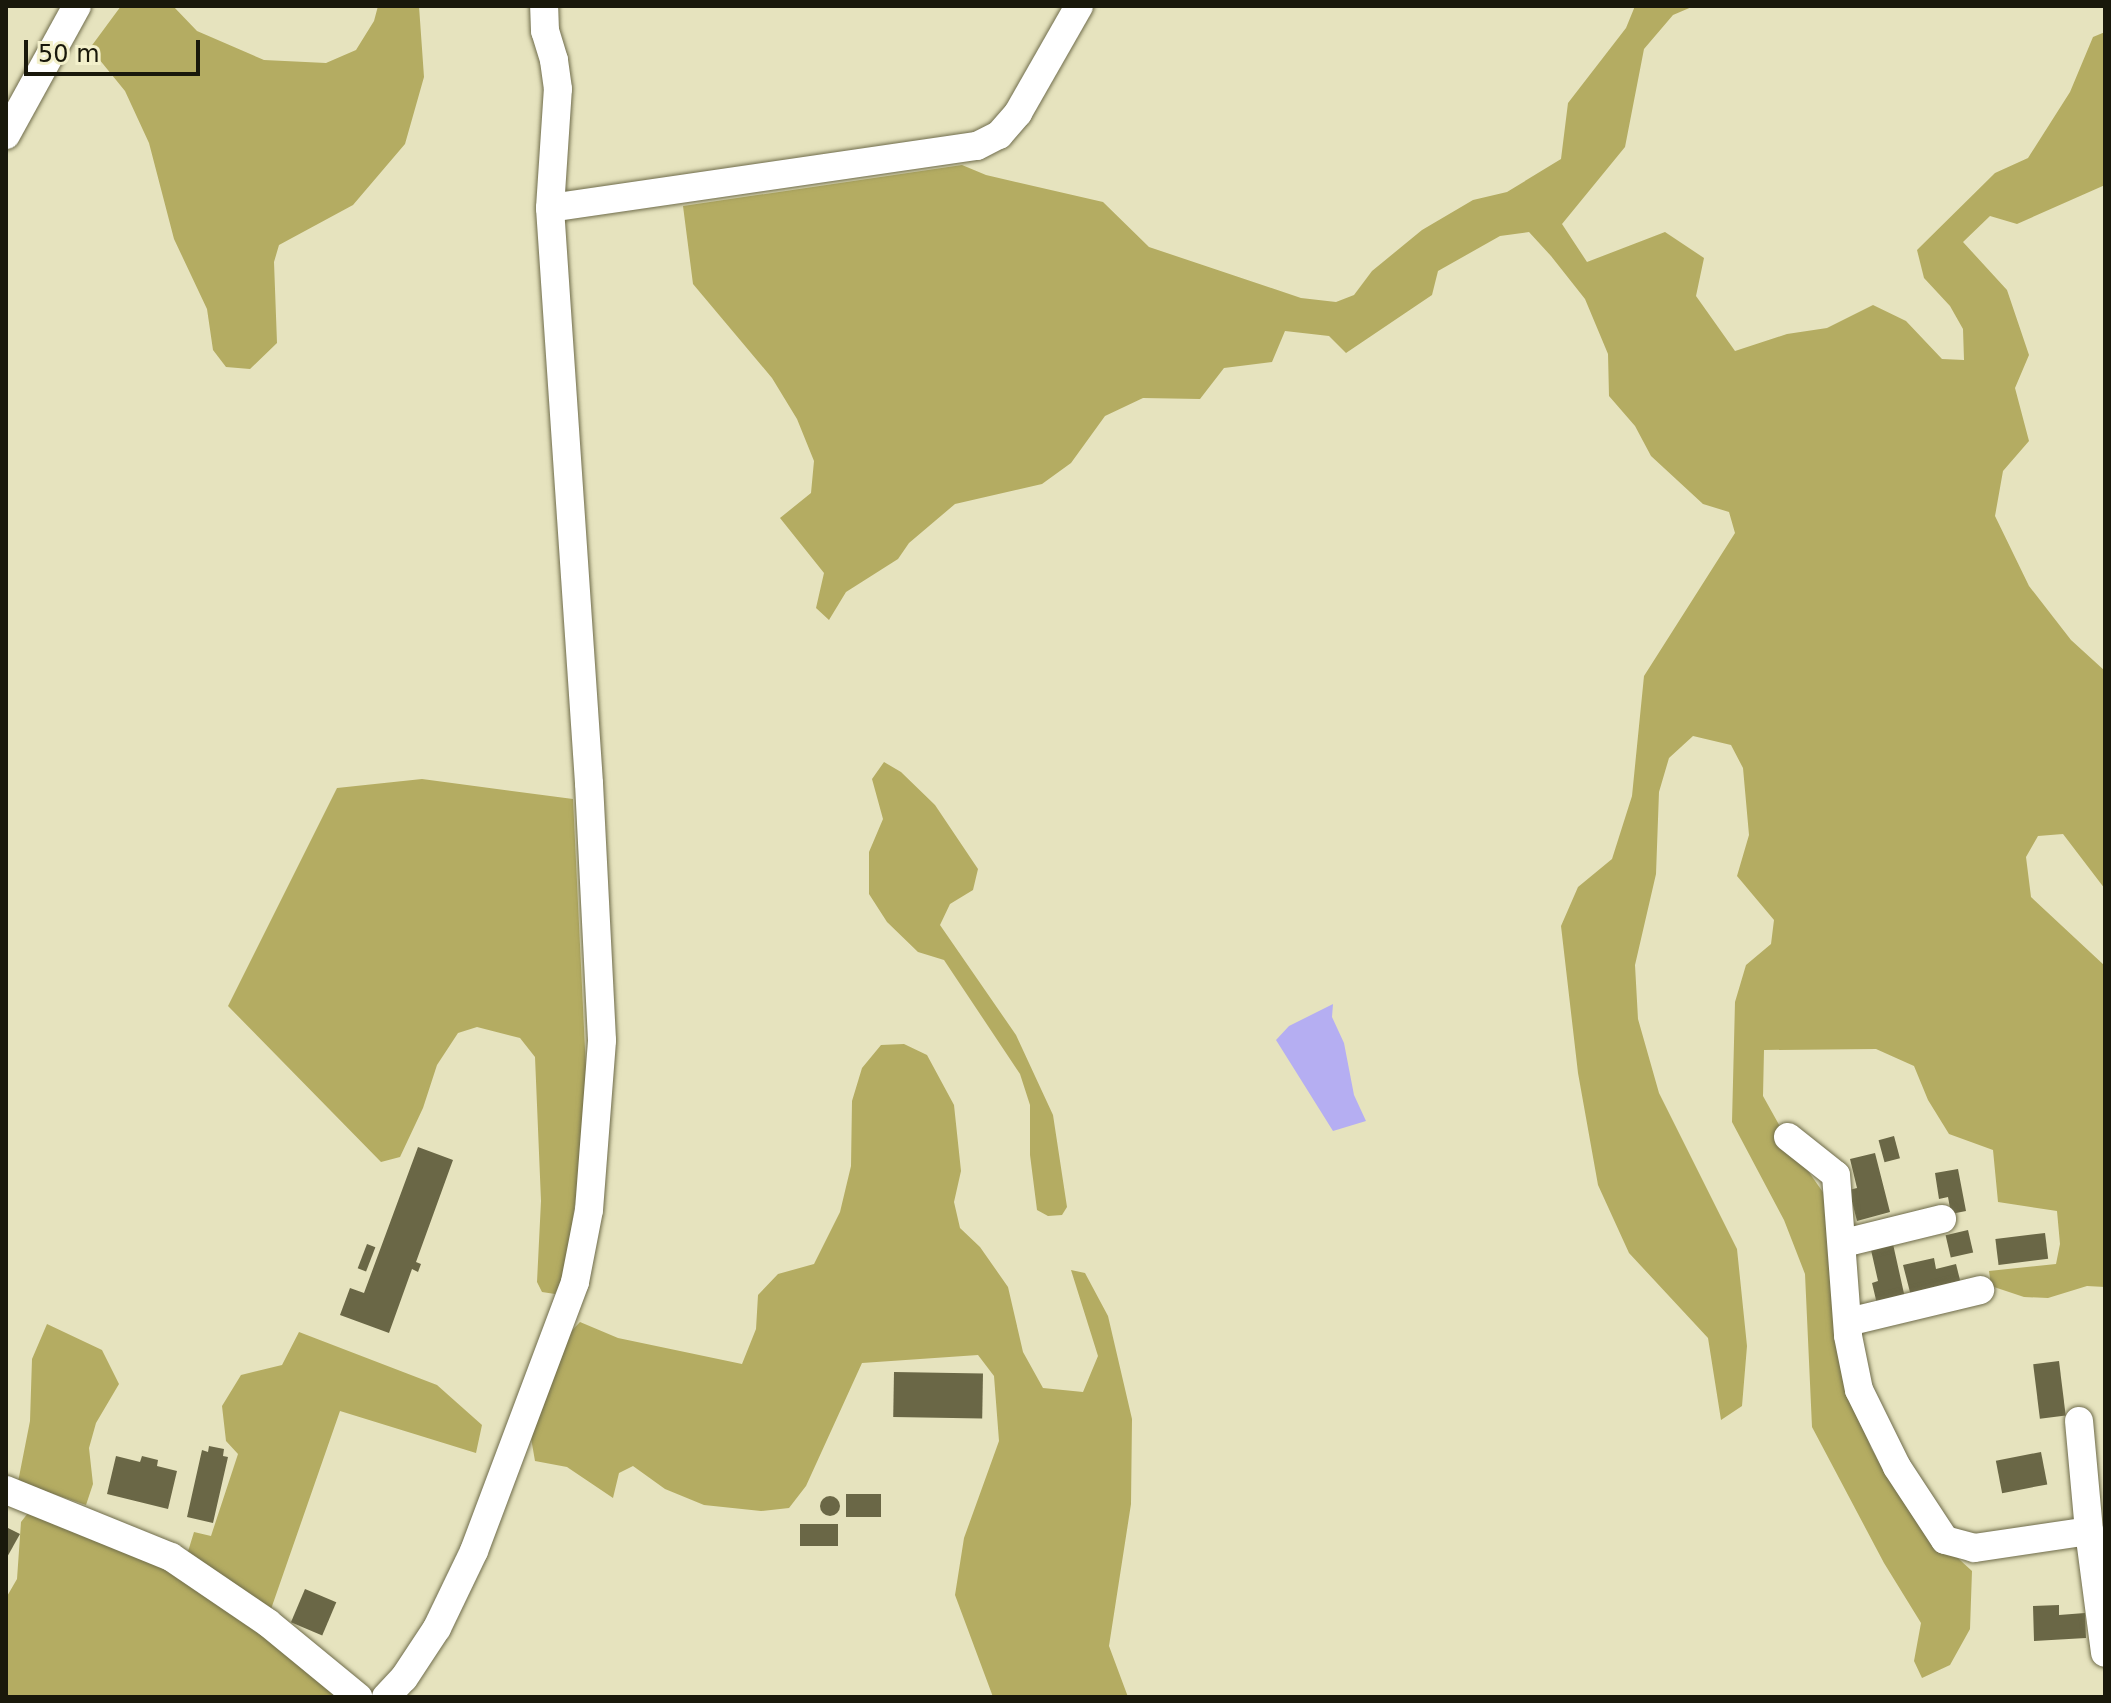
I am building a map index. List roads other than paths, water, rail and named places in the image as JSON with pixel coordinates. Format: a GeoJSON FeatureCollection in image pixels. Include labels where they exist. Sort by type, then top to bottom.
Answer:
{"type":"FeatureCollection","features":[{"type":"Feature","properties":{"kind":"street"},"geometry":{"type":"LineString","coordinates":[[6,135],[77,6]]}},
{"type":"Feature","properties":{"kind":"street"},"geometry":{"type":"LineString","coordinates":[[386,1697],[404,1678],[437,1628],[474,1551],[575,1282],[589,1210],[602,1040],[589,783],[550,208],[558,89],[554,60],[545,31],[544,6]]}},
{"type":"Feature","properties":{"kind":"street"},"geometry":{"type":"LineString","coordinates":[[550,208],[977,146],[999,135],[1018,113],[1079,6]]}},
{"type":"Feature","properties":{"kind":"street"},"geometry":{"type":"LineString","coordinates":[[1788,1137],[1836,1175],[1844,1243],[1848,1322],[1859,1390],[1897,1467],[1945,1540],[1974,1548],[2089,1531]]}},
{"type":"Feature","properties":{"kind":"street"},"geometry":{"type":"LineString","coordinates":[[1844,1243],[1942,1219]]}},
{"type":"Feature","properties":{"kind":"street"},"geometry":{"type":"LineString","coordinates":[[1848,1322],[1980,1290]]}},
{"type":"Feature","properties":{"kind":"street"},"geometry":{"type":"LineString","coordinates":[[2079,1421],[2105,1653]]}},
{"type":"Feature","properties":{"kind":"street"},"geometry":{"type":"LineString","coordinates":[[6,1490],[171,1557],[268,1623],[358,1697]]}}]}
